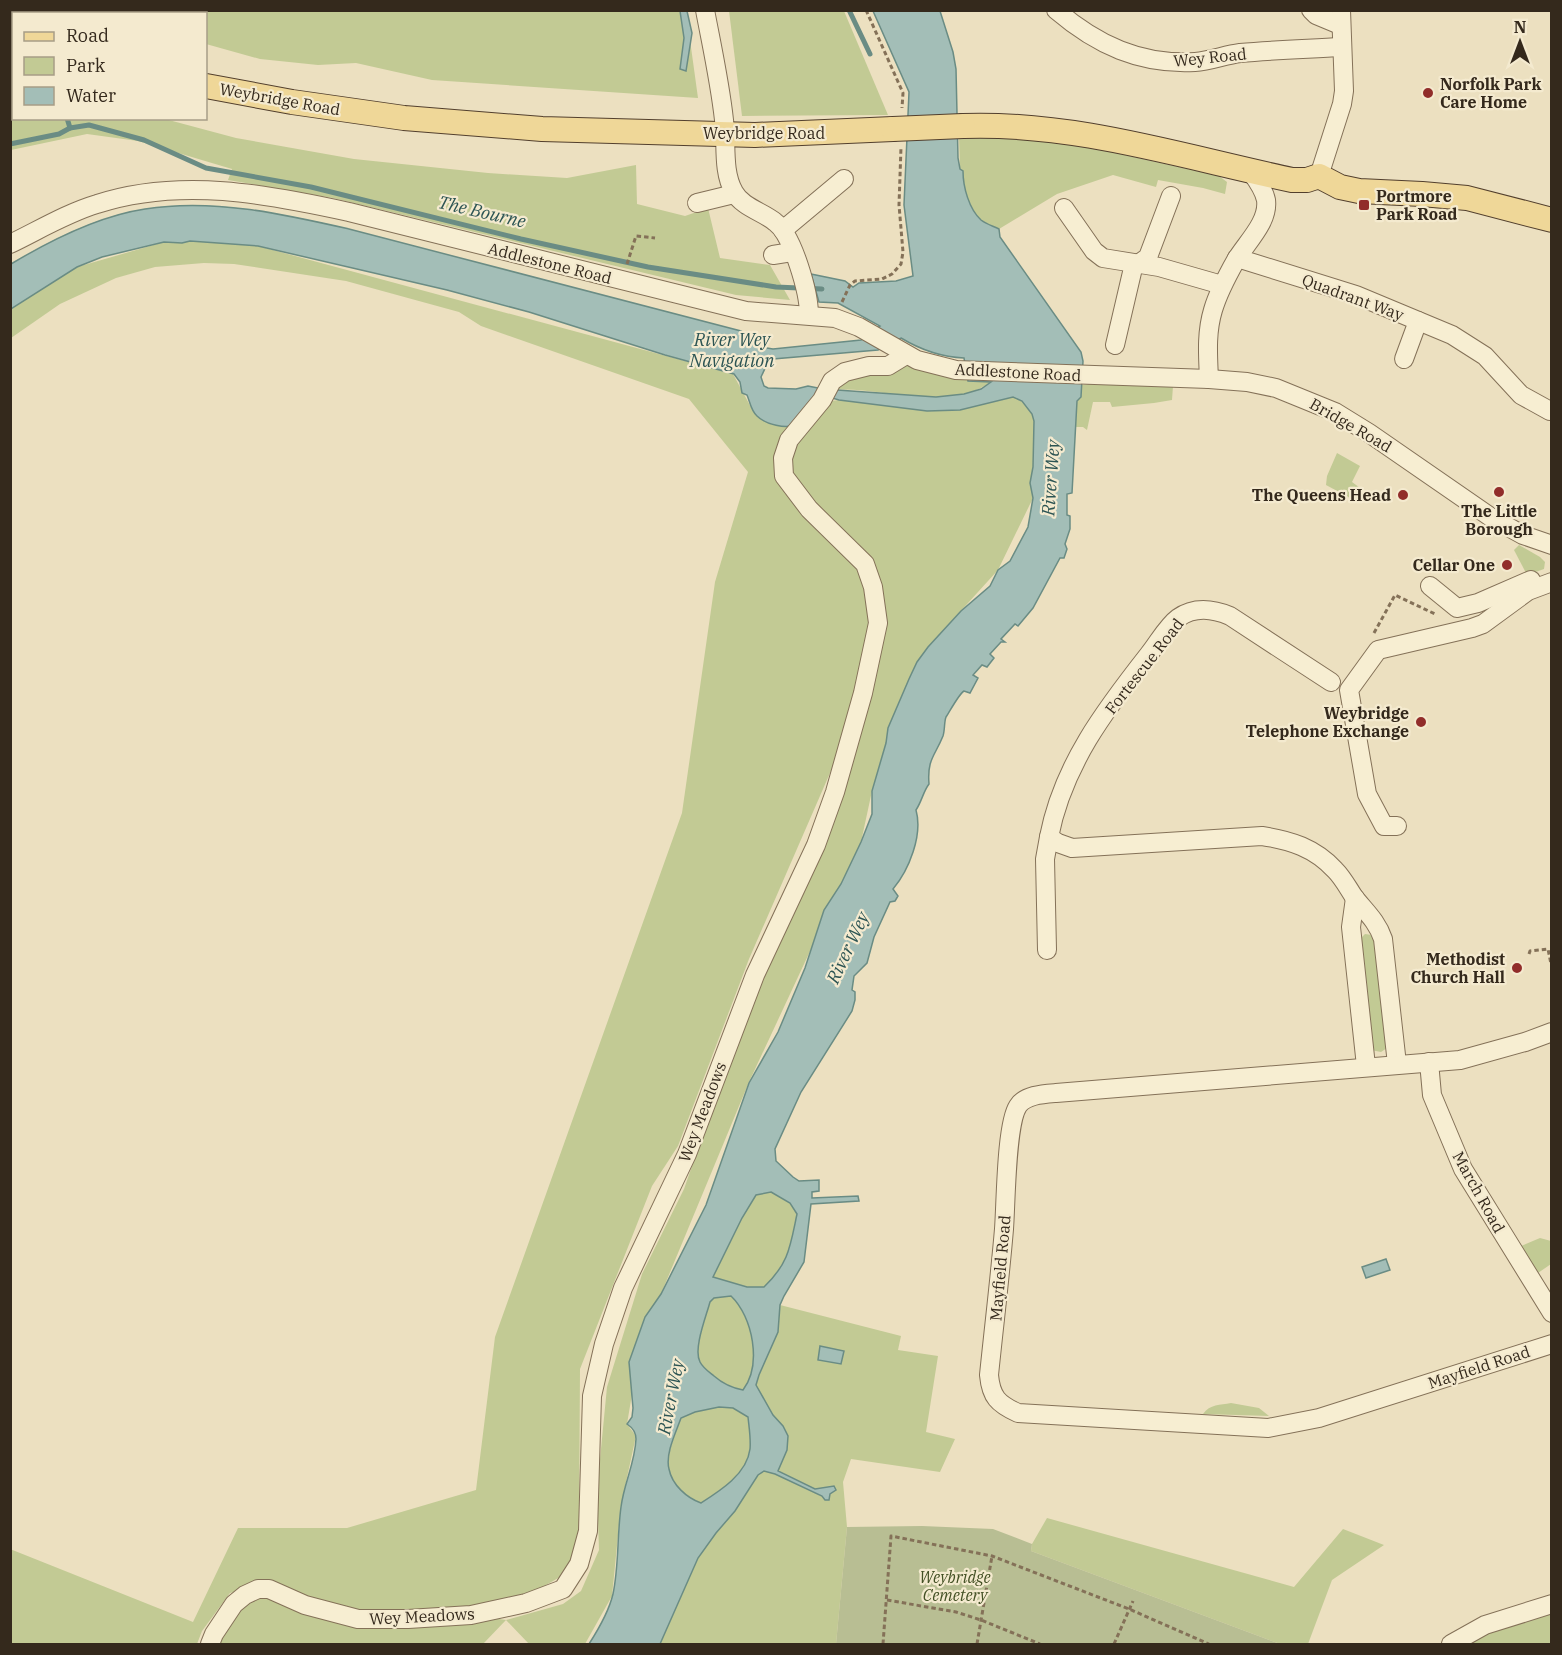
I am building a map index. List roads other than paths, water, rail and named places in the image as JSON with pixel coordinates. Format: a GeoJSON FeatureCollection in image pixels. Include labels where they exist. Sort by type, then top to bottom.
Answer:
{"type":"FeatureCollection","features":[{"type":"Feature","properties":{"kind":"main road","name":"Weybridge Road"},"geometry":{"type":"LineString","coordinates":[[207,86],[292,102],[404,118],[542,129],[801,135],[963,126],[1028,126],[1070,131],[1292,180],[1307,180],[1319,176]]}},
{"type":"Feature","properties":{"kind":"main road"},"geometry":{"type":"LineString","coordinates":[[1319,176],[1340,187],[1359,191],[1467,198],[1551,220]]}},
{"type":"Feature","properties":{"kind":"street"},"geometry":{"type":"LineString","coordinates":[[705,10],[725,135],[726,168],[734,194],[778,224],[783,230],[805,286],[809,315]]}},
{"type":"Feature","properties":{"kind":"street","name":"Wey Road"},"geometry":{"type":"LineString","coordinates":[[1056,10],[1068,21],[1116,49],[1157,62],[1196,62],[1237,54],[1341,47]]}},
{"type":"Feature","properties":{"kind":"street"},"geometry":{"type":"LineString","coordinates":[[1311,10],[1316,15],[1341,18],[1342,104],[1319,176]]}},
{"type":"Feature","properties":{"kind":"street"},"geometry":{"type":"LineString","coordinates":[[1209,379],[1210,323],[1222,285],[1260,225],[1265,211],[1266,199],[1251,172]]}},
{"type":"Feature","properties":{"kind":"street"},"geometry":{"type":"LineString","coordinates":[[783,230],[844,179]]}},
{"type":"Feature","properties":{"kind":"street","name":"Addlestone Road"},"geometry":{"type":"LineString","coordinates":[[10,244],[56,220],[97,204],[130,195],[184,189],[225,191],[289,199],[350,212],[746,311],[835,318],[859,327],[904,354],[928,364],[965,372],[1090,375]]}},
{"type":"Feature","properties":{"kind":"street"},"geometry":{"type":"LineString","coordinates":[[697,203],[734,194]]}},
{"type":"Feature","properties":{"kind":"street"},"geometry":{"type":"LineString","coordinates":[[1115,345],[1134,268],[1148,257],[1171,196]]}},
{"type":"Feature","properties":{"kind":"street"},"geometry":{"type":"LineString","coordinates":[[1064,208],[1094,251],[1103,258],[1159,267],[1222,285]]}},
{"type":"Feature","properties":{"kind":"street"},"geometry":{"type":"LineString","coordinates":[[773,255],[792,252]]}},
{"type":"Feature","properties":{"kind":"street","name":"Quadrant Way"},"geometry":{"type":"LineString","coordinates":[[1237,258],[1331,286],[1452,335],[1485,356],[1521,396],[1550,411]]}},
{"type":"Feature","properties":{"kind":"street"},"geometry":{"type":"LineString","coordinates":[[1404,359],[1418,321]]}},
{"type":"Feature","properties":{"kind":"street","name":"Wey Meadows"},"geometry":{"type":"LineString","coordinates":[[210,1644],[234,1604],[245,1595],[258,1589],[269,1589],[305,1605],[358,1619],[471,1615],[526,1603],[563,1589],[579,1564],[588,1531],[592,1396],[604,1344],[623,1288],[687,1154],[755,975],[816,845],[838,781],[863,693],[878,623],[873,587],[865,564],[809,509],[784,476],[783,458],[789,440],[826,393],[832,381],[845,372],[869,366],[888,366],[904,354]]}},
{"type":"Feature","properties":{"kind":"street","name":"Bridge Road"},"geometry":{"type":"LineString","coordinates":[[1090,375],[1209,379],[1247,382],[1276,388],[1335,412],[1377,438],[1492,518],[1523,535],[1551,545]]}},
{"type":"Feature","properties":{"kind":"street"},"geometry":{"type":"LineString","coordinates":[[1430,585],[1457,608],[1478,603],[1531,580],[1551,581]]}},
{"type":"Feature","properties":{"kind":"street"},"geometry":{"type":"LineString","coordinates":[[1397,826],[1384,826],[1367,794],[1349,690],[1378,650],[1483,624],[1528,591],[1551,581]]}},
{"type":"Feature","properties":{"kind":"street","name":"Fortescue Road"},"geometry":{"type":"LineString","coordinates":[[1047,950],[1045,860],[1060,794],[1073,764],[1132,676],[1177,619],[1203,609],[1217,610],[1230,616],[1331,682]]}},
{"type":"Feature","properties":{"kind":"street"},"geometry":{"type":"LineString","coordinates":[[1049,837],[1072,848],[1262,836],[1304,846],[1319,855],[1336,871],[1378,926],[1383,939],[1397,1064]]}},
{"type":"Feature","properties":{"kind":"street"},"geometry":{"type":"LineString","coordinates":[[1355,898],[1351,927],[1366,1066]]}},
{"type":"Feature","properties":{"kind":"street","name":"Mayfield Road"},"geometry":{"type":"LineString","coordinates":[[1550,1035],[1525,1035],[1460,1060],[1047,1094],[1023,1100],[1017,1108],[1011,1127],[1004,1231],[989,1375],[994,1396],[1000,1404],[1018,1413],[1268,1428],[1319,1418],[1551,1344]]}},
{"type":"Feature","properties":{"kind":"street","name":"March Road"},"geometry":{"type":"LineString","coordinates":[[1429,1062],[1432,1095],[1462,1169],[1551,1313]]}},
{"type":"Feature","properties":{"kind":"street"},"geometry":{"type":"LineString","coordinates":[[1451,1644],[1485,1625],[1551,1604]]}},
{"type":"Feature","properties":{"kind":"water"},"geometry":{"type":"Polygon","coordinates":[[[680,11],[687,11],[692,33],[686,71],[680,69],[684,38],[680,11]]]}},
{"type":"Feature","properties":{"kind":"water"},"geometry":{"type":"Polygon","coordinates":[[[873,11],[940,11],[956,69],[958,158],[970,204],[981,220],[999,229],[1000,237],[1081,352],[1083,361],[1081,397],[1077,401],[1072,493],[1067,494],[1070,529],[1065,544],[1067,549],[1064,558],[1060,558],[1033,608],[1018,626],[1015,624],[1001,639],[1005,642],[1001,642],[990,654],[994,658],[987,667],[982,665],[973,675],[978,678],[970,693],[964,691],[962,693],[946,717],[943,736],[930,763],[929,784],[916,810],[918,830],[913,852],[893,889],[898,896],[895,901],[890,902],[874,937],[867,963],[854,976],[852,990],[855,992],[855,1000],[852,1011],[801,1092],[775,1149],[776,1161],[793,1177],[799,1181],[819,1180],[819,1191],[812,1192],[812,1198],[858,1196],[859,1201],[811,1204],[804,1262],[780,1305],[778,1332],[756,1385],[788,1436],[787,1450],[778,1471],[815,1489],[834,1486],[836,1490],[830,1494],[829,1500],[825,1500],[822,1496],[764,1471],[758,1475],[735,1511],[698,1558],[660,1644],[589,1644],[606,1614],[615,1583],[621,1507],[636,1439],[634,1430],[627,1424],[632,1417],[633,1408],[629,1362],[645,1317],[661,1294],[706,1205],[749,1083],[778,1032],[805,968],[824,910],[841,884],[861,842],[872,814],[872,791],[888,728],[917,662],[961,611],[990,586],[998,570],[1010,561],[1028,527],[1033,498],[1030,483],[1033,467],[1034,421],[1032,414],[1022,401],[1013,397],[960,410],[927,411],[829,397],[796,424],[776,425],[755,414],[734,374],[529,312],[447,290],[258,246],[190,241],[164,242],[102,257],[77,267],[11,309],[11,264],[75,230],[127,212],[196,205],[248,209],[349,229],[741,331],[767,348],[861,340],[880,326],[838,303],[819,302],[811,274],[845,281],[853,287],[859,283],[896,281],[913,276],[904,205],[909,92],[873,11]],[[901,338],[878,350],[773,359],[768,362],[761,377],[764,386],[768,388],[796,389],[808,386],[936,397],[964,394],[981,389],[991,382],[968,381],[964,358],[931,352],[901,338]],[[771,1192],[756,1195],[713,1277],[747,1287],[764,1287],[784,1262],[797,1214],[790,1203],[771,1192]],[[731,1296],[714,1298],[710,1302],[701,1333],[698,1356],[706,1370],[720,1381],[743,1390],[752,1368],[753,1355],[749,1328],[739,1305],[731,1296]],[[719,1407],[695,1412],[681,1418],[668,1463],[673,1480],[677,1485],[691,1498],[701,1503],[732,1481],[744,1466],[750,1449],[750,1437],[748,1417],[733,1408],[719,1407]]]}},
{"type":"Feature","properties":{"kind":"water"},"geometry":{"type":"Polygon","coordinates":[[[1386,1259],[1390,1270],[1366,1278],[1362,1267],[1386,1259]]]}},
{"type":"Feature","properties":{"kind":"water"},"geometry":{"type":"Polygon","coordinates":[[[820,1346],[844,1351],[841,1364],[818,1360],[820,1346]]]}},
{"type":"Feature","properties":{"kind":"waterway"},"geometry":{"type":"LineString","coordinates":[[849,10],[870,54]]}},
{"type":"Feature","properties":{"kind":"waterway"},"geometry":{"type":"LineString","coordinates":[[68,120],[70,128]]}},
{"type":"Feature","properties":{"kind":"waterway","name":"The Bourne"},"geometry":{"type":"LineString","coordinates":[[10,144],[89,125],[144,140],[206,168],[311,187],[521,239],[648,267],[776,287],[822,289]]}},
{"type":"Feature","properties":{"kind":"place","name":"Norfolk Park Care Home"},"geometry":{"type":"Point","coordinates":[1428,93]}},
{"type":"Feature","properties":{"kind":"place","name":"Portmore Park Road"},"geometry":{"type":"Point","coordinates":[1364,205]}},
{"type":"Feature","properties":{"kind":"place","name":"The Little Borough"},"geometry":{"type":"Point","coordinates":[1499,492]}},
{"type":"Feature","properties":{"kind":"place","name":"The Queens Head"},"geometry":{"type":"Point","coordinates":[1403,495]}},
{"type":"Feature","properties":{"kind":"place","name":"Cellar One"},"geometry":{"type":"Point","coordinates":[1507,565]}},
{"type":"Feature","properties":{"kind":"place","name":"Weybridge Telephone Exchange"},"geometry":{"type":"Point","coordinates":[1421,722]}},
{"type":"Feature","properties":{"kind":"place","name":"Methodist Church Hall"},"geometry":{"type":"Point","coordinates":[1517,968]}},
{"type":"Feature","properties":{"kind":"water label","name":"River Wey Navigation"},"geometry":{"type":"Point","coordinates":[732,350]}},
{"type":"Feature","properties":{"kind":"water label","name":"River Wey"},"geometry":{"type":"Point","coordinates":[1051,478]}},
{"type":"Feature","properties":{"kind":"water label","name":"River Wey"},"geometry":{"type":"Point","coordinates":[848,948]}},
{"type":"Feature","properties":{"kind":"water label","name":"River Wey"},"geometry":{"type":"Point","coordinates":[671,1397]}},
{"type":"Feature","properties":{"kind":"park label","name":"Weybridge Cemetery"},"geometry":{"type":"Point","coordinates":[955,1586]}}]}
